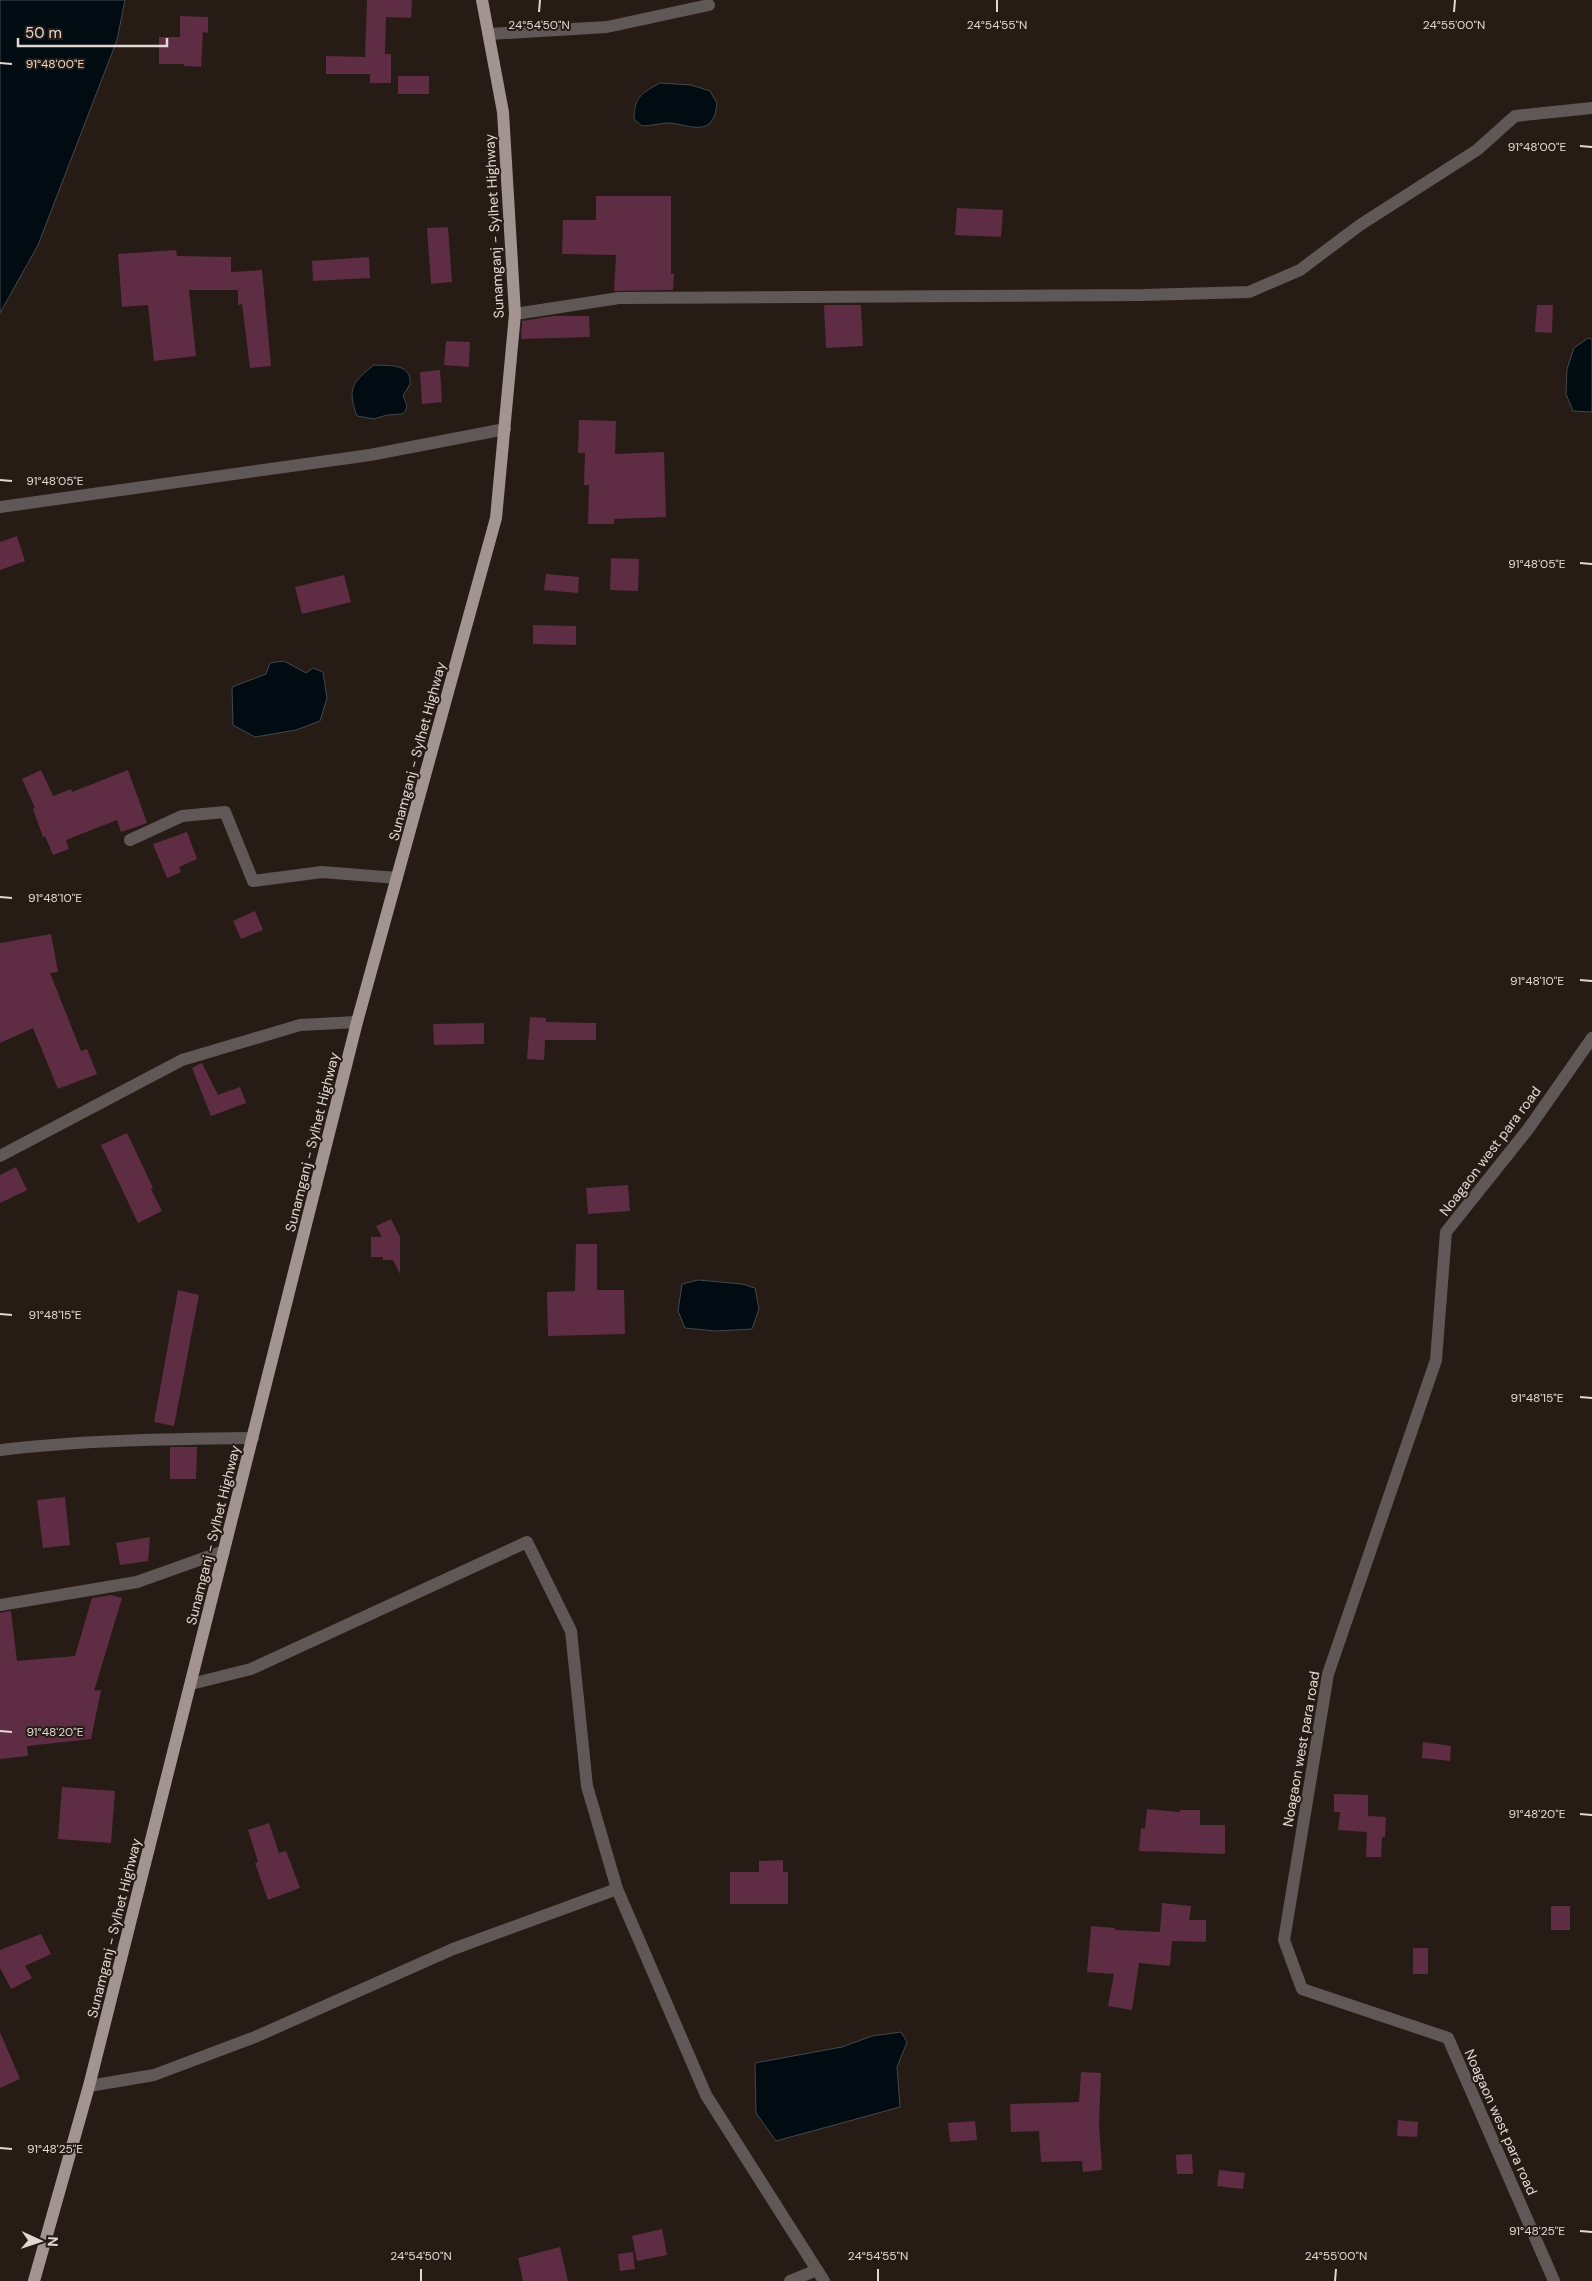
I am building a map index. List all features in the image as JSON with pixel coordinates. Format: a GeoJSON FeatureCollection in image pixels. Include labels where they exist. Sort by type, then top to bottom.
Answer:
{"type":"FeatureCollection","features":[{"type":"Feature","properties":{"kind":"main road","name":"Sunamganj - Sylhet Highway"},"geometry":{"type":"LineString","coordinates":[[34,2281],[89,2086],[357,1022],[496,518],[515,314],[503,112],[482,0]]}},
{"type":"Feature","properties":{"kind":"street"},"geometry":{"type":"LineString","coordinates":[[489,34],[607,27],[709,5]]}},
{"type":"Feature","properties":{"kind":"street"},"geometry":{"type":"LineString","coordinates":[[515,314],[619,298],[1144,295],[1249,292],[1300,270],[1360,225],[1477,150],[1515,116],[1592,108]]}},
{"type":"Feature","properties":{"kind":"street"},"geometry":{"type":"LineString","coordinates":[[0,507],[370,455],[505,429]]}},
{"type":"Feature","properties":{"kind":"street"},"geometry":{"type":"LineString","coordinates":[[130,840],[182,816],[225,812],[253,881],[322,872],[397,878]]}},
{"type":"Feature","properties":{"kind":"street"},"geometry":{"type":"LineString","coordinates":[[0,1156],[182,1060],[300,1025],[357,1022]]}},
{"type":"Feature","properties":{"kind":"street","name":"Noagaon west para road"},"geometry":{"type":"LineString","coordinates":[[1554,2281],[1448,2038],[1302,1989],[1284,1940],[1328,1674],[1436,1360],[1446,1232],[1528,1128],[1592,1038]]}},
{"type":"Feature","properties":{"kind":"street"},"geometry":{"type":"LineString","coordinates":[[0,1450],[46,1445],[152,1439],[253,1438]]}},
{"type":"Feature","properties":{"kind":"street"},"geometry":{"type":"LineString","coordinates":[[191,1684],[251,1669],[528,1542],[571,1631],[587,1786],[617,1889],[706,2095],[820,2276],[790,2281]]}},
{"type":"Feature","properties":{"kind":"street"},"geometry":{"type":"LineString","coordinates":[[0,1604],[137,1582],[224,1551]]}},
{"type":"Feature","properties":{"kind":"street"},"geometry":{"type":"LineString","coordinates":[[89,2086],[154,2075],[255,2037],[453,1949],[617,1889]]}},
{"type":"Feature","properties":{"kind":"shaded area"},"geometry":{"type":"Polygon","coordinates":[[[0,0],[125,0],[117,40],[38,245],[0,313],[0,0]]]}},
{"type":"Feature","properties":{"kind":"shaded area"},"geometry":{"type":"Polygon","coordinates":[[[660,83],[691,85],[710,91],[717,103],[715,115],[711,122],[706,126],[699,127],[669,123],[642,126],[634,119],[637,101],[640,96],[660,83]]]}},
{"type":"Feature","properties":{"kind":"shaded area"},"geometry":{"type":"Polygon","coordinates":[[[1588,338],[1592,339],[1592,412],[1573,411],[1566,394],[1567,369],[1574,348],[1588,338]]]}},
{"type":"Feature","properties":{"kind":"shaded area"},"geometry":{"type":"Polygon","coordinates":[[[374,365],[398,367],[407,372],[410,377],[410,384],[403,396],[407,408],[402,414],[387,415],[374,419],[357,416],[352,392],[356,381],[374,365]]]}},
{"type":"Feature","properties":{"kind":"shaded area"},"geometry":{"type":"Polygon","coordinates":[[[284,661],[306,673],[313,668],[323,672],[327,698],[320,721],[296,730],[255,737],[233,725],[232,687],[266,674],[270,663],[284,661]]]}},
{"type":"Feature","properties":{"kind":"shaded area"},"geometry":{"type":"Polygon","coordinates":[[[698,1280],[742,1284],[755,1288],[759,1309],[752,1329],[716,1331],[685,1328],[678,1311],[682,1284],[698,1280]]]}},
{"type":"Feature","properties":{"kind":"shaded area"},"geometry":{"type":"Polygon","coordinates":[[[901,2032],[907,2042],[897,2067],[900,2107],[776,2141],[756,2113],[755,2063],[842,2047],[872,2036],[901,2032]]]}},
{"type":"Feature","properties":{"kind":"building"},"geometry":{"type":"Polygon","coordinates":[[[367,0],[412,0],[411,18],[386,17],[385,54],[391,54],[391,83],[370,83],[370,74],[326,74],[326,56],[365,57],[367,0]]]}},
{"type":"Feature","properties":{"kind":"building"},"geometry":{"type":"Polygon","coordinates":[[[180,16],[208,17],[208,33],[203,32],[201,67],[184,66],[184,64],[159,64],[159,37],[180,37],[180,16]]]}},
{"type":"Feature","properties":{"kind":"building"},"geometry":{"type":"Polygon","coordinates":[[[398,76],[429,76],[429,94],[398,94],[398,76]]]}},
{"type":"Feature","properties":{"kind":"building"},"geometry":{"type":"Polygon","coordinates":[[[596,196],[671,196],[671,274],[674,274],[673,290],[614,291],[616,255],[562,254],[563,220],[596,220],[596,196]]]}},
{"type":"Feature","properties":{"kind":"building"},"geometry":{"type":"Polygon","coordinates":[[[957,208],[1003,210],[1001,237],[955,235],[957,208]]]}},
{"type":"Feature","properties":{"kind":"building"},"geometry":{"type":"Polygon","coordinates":[[[448,227],[452,282],[431,284],[427,228],[448,227]]]}},
{"type":"Feature","properties":{"kind":"building"},"geometry":{"type":"Polygon","coordinates":[[[176,250],[177,256],[231,257],[231,272],[262,270],[271,366],[250,368],[242,304],[238,305],[238,290],[189,290],[196,356],[154,361],[148,305],[122,307],[118,254],[176,250]]]}},
{"type":"Feature","properties":{"kind":"building"},"geometry":{"type":"Polygon","coordinates":[[[369,257],[370,278],[313,281],[312,261],[369,257]]]}},
{"type":"Feature","properties":{"kind":"building"},"geometry":{"type":"Polygon","coordinates":[[[824,305],[861,305],[863,346],[826,348],[824,305]]]}},
{"type":"Feature","properties":{"kind":"building"},"geometry":{"type":"Polygon","coordinates":[[[1537,305],[1553,305],[1552,333],[1535,332],[1537,305]]]}},
{"type":"Feature","properties":{"kind":"building"},"geometry":{"type":"Polygon","coordinates":[[[553,316],[589,316],[590,337],[521,339],[522,321],[553,316]]]}},
{"type":"Feature","properties":{"kind":"building"},"geometry":{"type":"Polygon","coordinates":[[[446,341],[470,342],[469,367],[444,365],[446,341]]]}},
{"type":"Feature","properties":{"kind":"building"},"geometry":{"type":"Polygon","coordinates":[[[440,370],[442,402],[422,404],[420,372],[440,370]]]}},
{"type":"Feature","properties":{"kind":"building"},"geometry":{"type":"Polygon","coordinates":[[[579,420],[616,421],[615,454],[664,452],[666,517],[614,519],[614,524],[588,524],[589,485],[584,485],[585,453],[578,453],[579,420]]]}},
{"type":"Feature","properties":{"kind":"building"},"geometry":{"type":"Polygon","coordinates":[[[17,536],[25,561],[0,570],[0,542],[17,536]]]}},
{"type":"Feature","properties":{"kind":"building"},"geometry":{"type":"Polygon","coordinates":[[[611,558],[639,559],[638,591],[610,590],[611,558]]]}},
{"type":"Feature","properties":{"kind":"building"},"geometry":{"type":"Polygon","coordinates":[[[546,574],[579,577],[578,593],[544,590],[546,574]]]}},
{"type":"Feature","properties":{"kind":"building"},"geometry":{"type":"Polygon","coordinates":[[[344,575],[351,602],[302,614],[295,587],[344,575]]]}},
{"type":"Feature","properties":{"kind":"building"},"geometry":{"type":"Polygon","coordinates":[[[533,625],[576,626],[576,645],[533,644],[533,625]]]}},
{"type":"Feature","properties":{"kind":"building"},"geometry":{"type":"Polygon","coordinates":[[[41,770],[53,796],[71,789],[72,792],[128,770],[147,823],[121,832],[117,820],[66,840],[69,849],[53,855],[45,836],[43,837],[33,809],[35,808],[22,779],[41,770]]]}},
{"type":"Feature","properties":{"kind":"building"},"geometry":{"type":"Polygon","coordinates":[[[187,832],[197,859],[179,867],[181,872],[167,878],[153,844],[187,832]]]}},
{"type":"Feature","properties":{"kind":"building"},"geometry":{"type":"Polygon","coordinates":[[[255,911],[263,930],[241,939],[233,921],[255,911]]]}},
{"type":"Feature","properties":{"kind":"building"},"geometry":{"type":"Polygon","coordinates":[[[51,934],[58,972],[50,973],[81,1051],[87,1049],[97,1074],[58,1089],[33,1028],[0,1043],[0,943],[51,934]]]}},
{"type":"Feature","properties":{"kind":"building"},"geometry":{"type":"Polygon","coordinates":[[[530,1017],[546,1018],[546,1022],[596,1023],[596,1040],[545,1040],[544,1060],[527,1059],[530,1017]]]}},
{"type":"Feature","properties":{"kind":"building"},"geometry":{"type":"Polygon","coordinates":[[[484,1023],[484,1044],[434,1045],[433,1024],[484,1023]]]}},
{"type":"Feature","properties":{"kind":"building"},"geometry":{"type":"Polygon","coordinates":[[[202,1063],[218,1095],[240,1087],[246,1103],[211,1116],[192,1068],[202,1063]]]}},
{"type":"Feature","properties":{"kind":"building"},"geometry":{"type":"Polygon","coordinates":[[[127,1133],[162,1211],[138,1223],[101,1145],[127,1133]]]}},
{"type":"Feature","properties":{"kind":"building"},"geometry":{"type":"Polygon","coordinates":[[[16,1167],[27,1190],[0,1203],[0,1175],[16,1167]]]}},
{"type":"Feature","properties":{"kind":"building"},"geometry":{"type":"Polygon","coordinates":[[[628,1185],[630,1211],[588,1214],[586,1188],[628,1185]]]}},
{"type":"Feature","properties":{"kind":"building"},"geometry":{"type":"Polygon","coordinates":[[[391,1219],[400,1237],[400,1274],[393,1260],[383,1260],[383,1257],[371,1257],[371,1237],[382,1237],[376,1226],[391,1219]]]}},
{"type":"Feature","properties":{"kind":"building"},"geometry":{"type":"Polygon","coordinates":[[[576,1244],[597,1244],[597,1290],[624,1290],[625,1334],[548,1336],[547,1292],[575,1291],[576,1244]]]}},
{"type":"Feature","properties":{"kind":"building"},"geometry":{"type":"Polygon","coordinates":[[[178,1290],[199,1295],[174,1426],[154,1422],[178,1290]]]}},
{"type":"Feature","properties":{"kind":"building"},"geometry":{"type":"Polygon","coordinates":[[[170,1447],[197,1447],[196,1479],[170,1479],[170,1447]]]}},
{"type":"Feature","properties":{"kind":"building"},"geometry":{"type":"Polygon","coordinates":[[[65,1497],[70,1545],[43,1548],[37,1500],[65,1497]]]}},
{"type":"Feature","properties":{"kind":"building"},"geometry":{"type":"Polygon","coordinates":[[[150,1537],[148,1561],[120,1565],[116,1543],[150,1537]]]}},
{"type":"Feature","properties":{"kind":"building"},"geometry":{"type":"Polygon","coordinates":[[[111,1595],[122,1598],[94,1691],[101,1690],[91,1739],[27,1746],[28,1756],[0,1759],[0,1613],[11,1611],[17,1661],[75,1656],[92,1598],[111,1595]]]}},
{"type":"Feature","properties":{"kind":"building"},"geometry":{"type":"Polygon","coordinates":[[[1423,1742],[1451,1746],[1450,1761],[1422,1758],[1423,1742]]]}},
{"type":"Feature","properties":{"kind":"building"},"geometry":{"type":"Polygon","coordinates":[[[62,1787],[115,1791],[111,1843],[58,1839],[62,1787]]]}},
{"type":"Feature","properties":{"kind":"building"},"geometry":{"type":"Polygon","coordinates":[[[1334,1794],[1368,1795],[1368,1816],[1386,1817],[1381,1857],[1366,1857],[1367,1832],[1338,1830],[1340,1812],[1334,1812],[1334,1794]]]}},
{"type":"Feature","properties":{"kind":"building"},"geometry":{"type":"Polygon","coordinates":[[[1147,1809],[1180,1812],[1180,1810],[1200,1810],[1200,1825],[1225,1825],[1225,1854],[1139,1851],[1141,1828],[1145,1829],[1147,1809]]]}},
{"type":"Feature","properties":{"kind":"building"},"geometry":{"type":"Polygon","coordinates":[[[269,1823],[279,1853],[286,1851],[300,1888],[268,1900],[255,1863],[258,1862],[248,1830],[269,1823]]]}},
{"type":"Feature","properties":{"kind":"building"},"geometry":{"type":"Polygon","coordinates":[[[783,1860],[783,1872],[788,1872],[788,1904],[730,1904],[730,1872],[759,1872],[759,1861],[783,1860]]]}},
{"type":"Feature","properties":{"kind":"building"},"geometry":{"type":"Polygon","coordinates":[[[1162,1903],[1191,1906],[1189,1920],[1206,1920],[1206,1942],[1172,1941],[1170,1966],[1139,1963],[1132,2010],[1108,2006],[1114,1974],[1087,1972],[1091,1926],[1115,1928],[1115,1930],[1160,1932],[1162,1903]]]}},
{"type":"Feature","properties":{"kind":"building"},"geometry":{"type":"Polygon","coordinates":[[[1551,1906],[1570,1906],[1570,1930],[1551,1930],[1551,1906]]]}},
{"type":"Feature","properties":{"kind":"building"},"geometry":{"type":"Polygon","coordinates":[[[41,1934],[51,1954],[25,1966],[32,1978],[11,1989],[0,1968],[0,1950],[41,1934]]]}},
{"type":"Feature","properties":{"kind":"building"},"geometry":{"type":"Polygon","coordinates":[[[1413,1948],[1428,1948],[1428,1974],[1413,1974],[1413,1948]]]}},
{"type":"Feature","properties":{"kind":"building"},"geometry":{"type":"Polygon","coordinates":[[[0,2032],[20,2079],[0,2088],[0,2032]]]}},
{"type":"Feature","properties":{"kind":"building"},"geometry":{"type":"Polygon","coordinates":[[[1081,2072],[1101,2073],[1099,2123],[1102,2170],[1083,2172],[1082,2161],[1041,2162],[1039,2131],[1011,2132],[1010,2104],[1079,2102],[1081,2072]]]}},
{"type":"Feature","properties":{"kind":"building"},"geometry":{"type":"Polygon","coordinates":[[[1398,2120],[1418,2122],[1417,2137],[1397,2136],[1398,2120]]]}},
{"type":"Feature","properties":{"kind":"building"},"geometry":{"type":"Polygon","coordinates":[[[975,2121],[977,2140],[950,2142],[948,2123],[975,2121]]]}},
{"type":"Feature","properties":{"kind":"building"},"geometry":{"type":"Polygon","coordinates":[[[1192,2154],[1193,2174],[1177,2174],[1176,2155],[1192,2154]]]}},
{"type":"Feature","properties":{"kind":"building"},"geometry":{"type":"Polygon","coordinates":[[[1219,2170],[1245,2173],[1243,2189],[1217,2186],[1219,2170]]]}},
{"type":"Feature","properties":{"kind":"building"},"geometry":{"type":"Polygon","coordinates":[[[662,2229],[667,2255],[637,2261],[632,2236],[662,2229]]]}},
{"type":"Feature","properties":{"kind":"building"},"geometry":{"type":"Polygon","coordinates":[[[560,2247],[568,2281],[523,2281],[518,2258],[560,2247]]]}},
{"type":"Feature","properties":{"kind":"building"},"geometry":{"type":"Polygon","coordinates":[[[633,2252],[635,2269],[620,2271],[618,2254],[633,2252]]]}}]}
